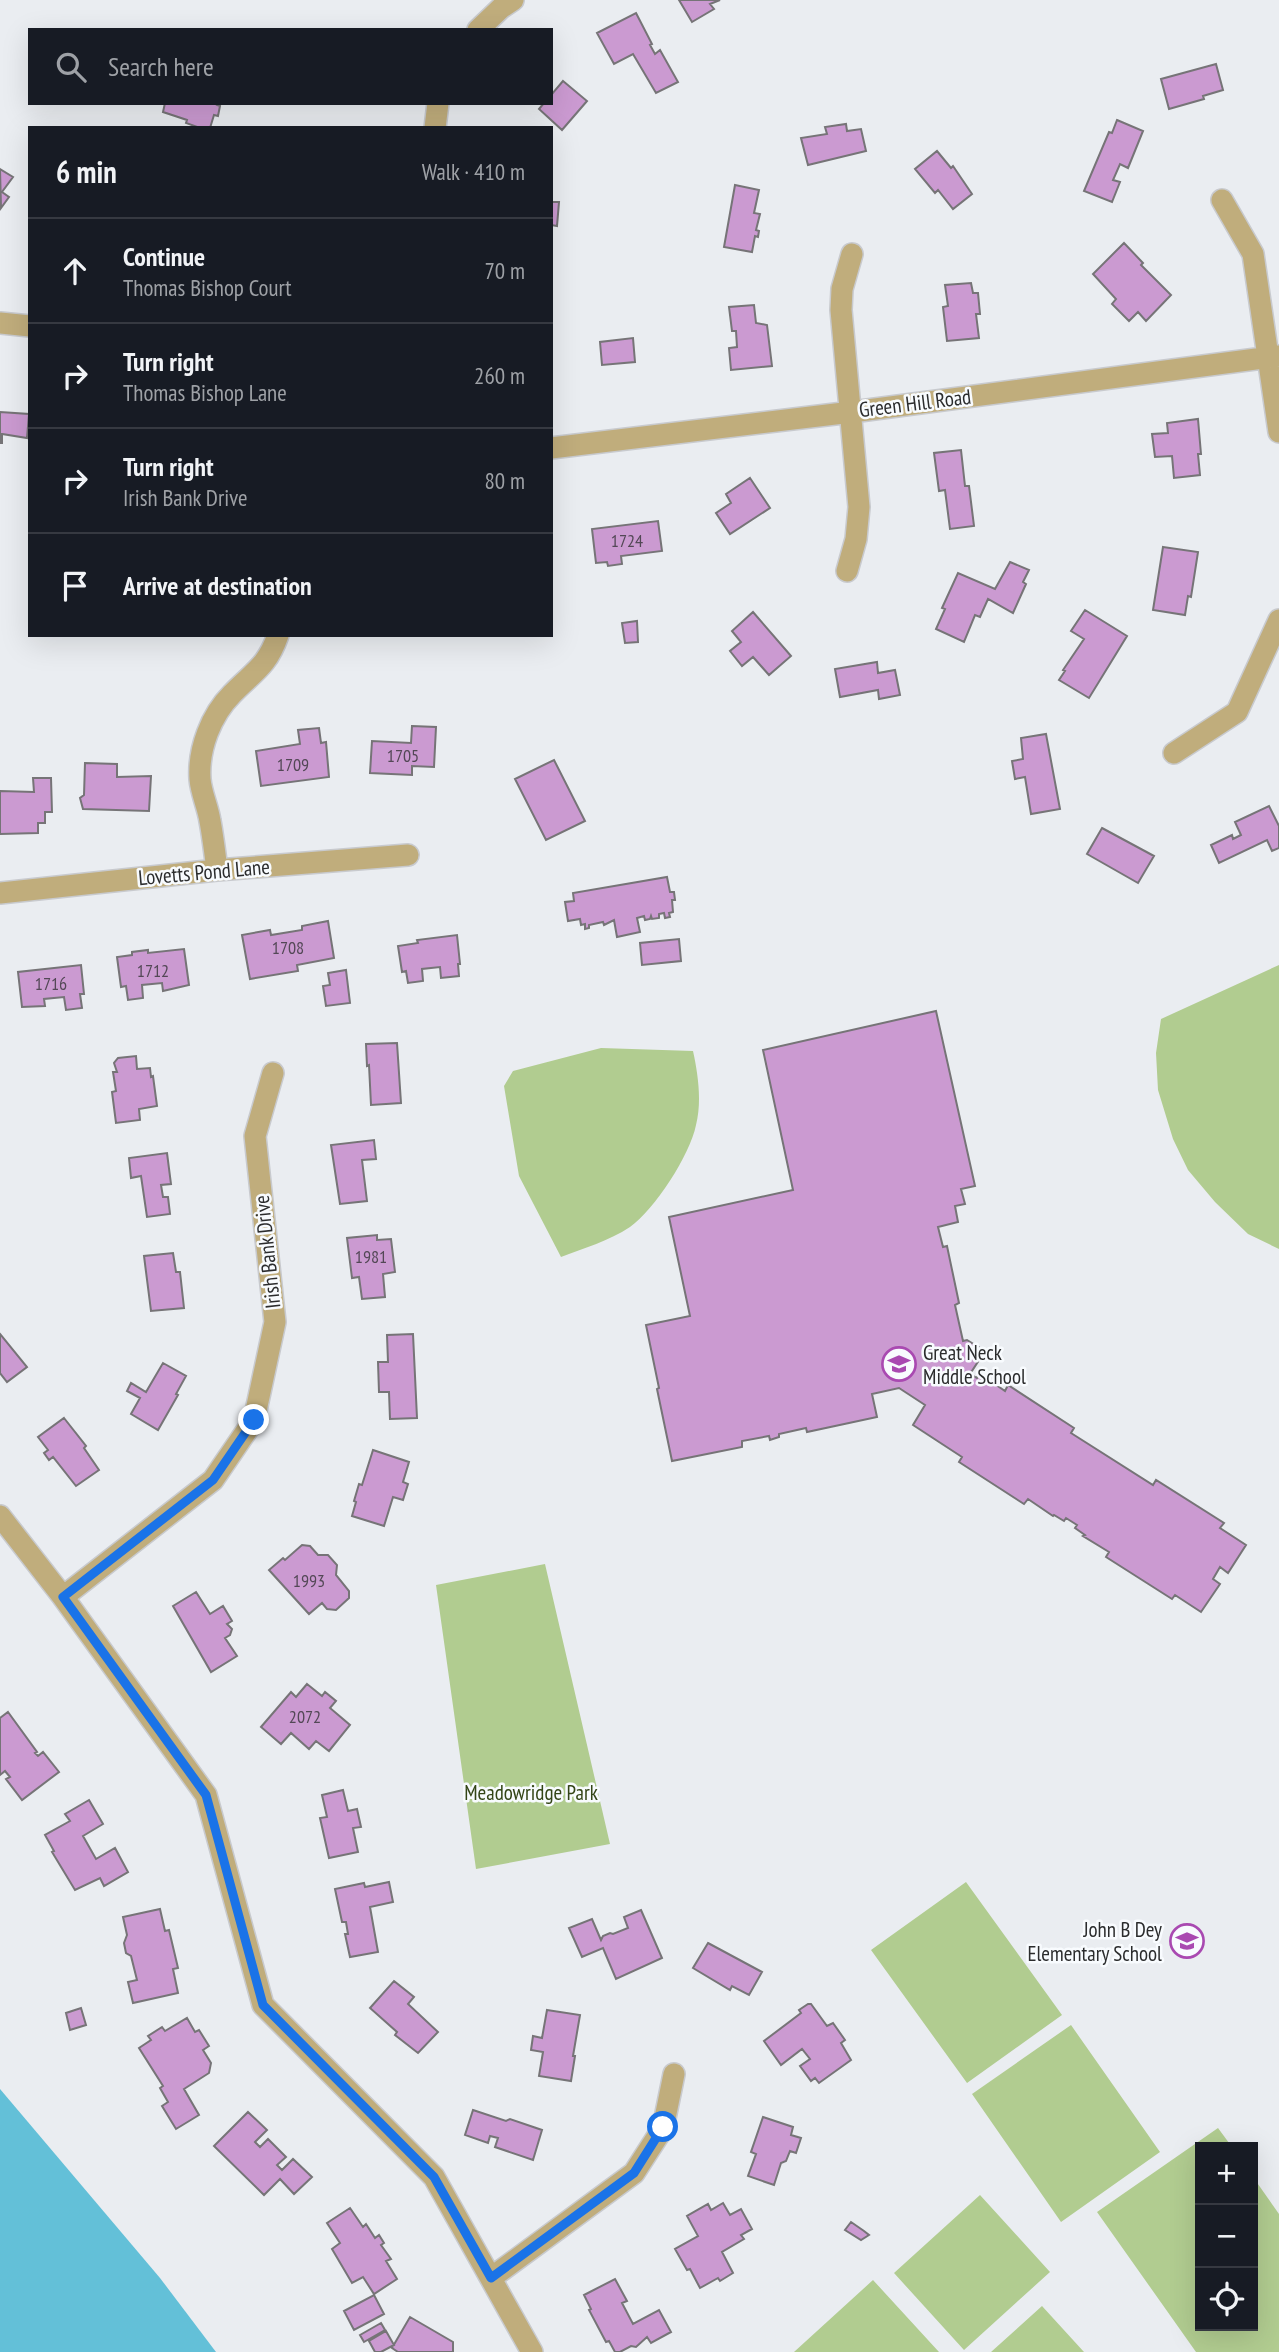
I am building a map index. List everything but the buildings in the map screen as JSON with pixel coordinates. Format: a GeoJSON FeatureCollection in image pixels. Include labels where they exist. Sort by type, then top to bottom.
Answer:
{"type":"FeatureCollection","features":[{"type":"Feature","properties":{"kind":"street"},"geometry":{"type":"LineString","coordinates":[[480,28],[513,0]]}},
{"type":"Feature","properties":{"kind":"street"},"geometry":{"type":"LineString","coordinates":[[435,126],[438,105]]}},
{"type":"Feature","properties":{"kind":"street"},"geometry":{"type":"LineString","coordinates":[[1222,200],[1253,254],[1274,356],[1279,432]]}},
{"type":"Feature","properties":{"kind":"street"},"geometry":{"type":"LineString","coordinates":[[847,570],[856,539],[859,507],[841,310],[842,289],[852,254]]}},
{"type":"Feature","properties":{"kind":"street"},"geometry":{"type":"LineString","coordinates":[[0,323],[28,327]]}},
{"type":"Feature","properties":{"kind":"street","name":"Green Hill Road"},"geometry":{"type":"LineString","coordinates":[[553,448],[852,412],[1274,356]]}},
{"type":"Feature","properties":{"kind":"street"},"geometry":{"type":"LineString","coordinates":[[1174,753],[1237,712],[1279,620]]}},
{"type":"Feature","properties":{"kind":"street"},"geometry":{"type":"LineString","coordinates":[[217,870],[200,779],[206,736],[216,714],[231,695],[261,668],[277,637]]}},
{"type":"Feature","properties":{"kind":"street","name":"Lovetts Pond Lane"},"geometry":{"type":"LineString","coordinates":[[0,893],[217,870],[408,855]]}},
{"type":"Feature","properties":{"kind":"street","name":"Irish Bank Drive"},"geometry":{"type":"LineString","coordinates":[[63,1597],[213,1480],[254,1420],[275,1322],[255,1136],[273,1073]]}},
{"type":"Feature","properties":{"kind":"street"},"geometry":{"type":"LineString","coordinates":[[0,1516],[63,1597],[206,1795],[263,2005],[434,2177],[532,2352]]}},
{"type":"Feature","properties":{"kind":"street"},"geometry":{"type":"LineString","coordinates":[[491,2278],[634,2173],[663,2127],[674,2074]]}},
{"type":"Feature","properties":{"kind":"green space"},"geometry":{"type":"Polygon","coordinates":[[[1279,965],[1279,1249],[1248,1234],[1215,1202],[1188,1170],[1173,1139],[1158,1090],[1156,1053],[1161,1019],[1279,965]]]}},
{"type":"Feature","properties":{"kind":"green space"},"geometry":{"type":"Polygon","coordinates":[[[601,1048],[693,1051],[699,1088],[698,1116],[687,1151],[679,1166],[640,1219],[614,1236],[561,1257],[519,1176],[504,1086],[513,1071],[601,1048]]]}},
{"type":"Feature","properties":{"kind":"green space","name":"Meadowridge Park"},"geometry":{"type":"Polygon","coordinates":[[[545,1564],[610,1844],[476,1869],[436,1585],[545,1564]]]}},
{"type":"Feature","properties":{"kind":"green space"},"geometry":{"type":"Polygon","coordinates":[[[966,1882],[1062,2015],[967,2083],[871,1950],[966,1882]]]}},
{"type":"Feature","properties":{"kind":"green space"},"geometry":{"type":"Polygon","coordinates":[[[1071,2025],[1160,2152],[1061,2222],[972,2094],[1071,2025]]]}},
{"type":"Feature","properties":{"kind":"green space"},"geometry":{"type":"Polygon","coordinates":[[[1218,2128],[1228,2142],[1198,2142],[1218,2128]]]}},
{"type":"Feature","properties":{"kind":"green space"},"geometry":{"type":"Polygon","coordinates":[[[1195,2144],[1195,2331],[1258,2331],[1258,2184],[1279,2214],[1279,2352],[1196,2352],[1097,2212],[1195,2144]]]}},
{"type":"Feature","properties":{"kind":"green space"},"geometry":{"type":"Polygon","coordinates":[[[980,2195],[1050,2272],[964,2350],[894,2273],[980,2195]]]}},
{"type":"Feature","properties":{"kind":"green space"},"geometry":{"type":"Polygon","coordinates":[[[873,2280],[939,2352],[794,2352],[873,2280]]]}},
{"type":"Feature","properties":{"kind":"green space"},"geometry":{"type":"Polygon","coordinates":[[[1042,2306],[1084,2352],[991,2352],[1042,2306]]]}},
{"type":"Feature","properties":{"kind":"water"},"geometry":{"type":"Polygon","coordinates":[[[0,2089],[160,2278],[216,2352],[0,2352],[0,2089]]]}},
{"type":"Feature","properties":{"kind":"place","name":"Great Neck Middle School"},"geometry":{"type":"Point","coordinates":[899,1364]}},
{"type":"Feature","properties":{"kind":"place","name":"John B Dey Elementary School"},"geometry":{"type":"Point","coordinates":[1187,1941]}},
{"type":"Feature","properties":{"kind":"route"},"geometry":{"type":"LineString","coordinates":[[254,1420],[213,1480],[63,1597],[206,1795],[263,2005],[434,2177],[491,2278],[634,2173],[663,2127]]}}]}
